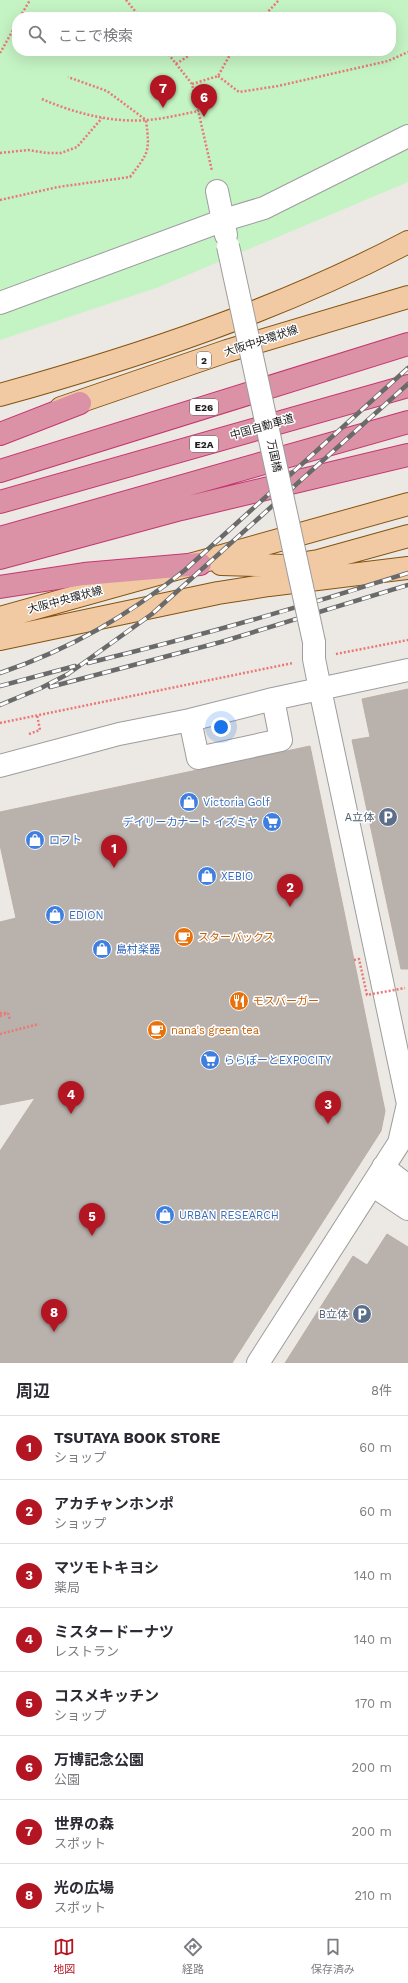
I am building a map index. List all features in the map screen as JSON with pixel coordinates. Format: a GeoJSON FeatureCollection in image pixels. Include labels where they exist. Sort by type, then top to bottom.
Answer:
{"type":"FeatureCollection","features":[{"type":"Feature","properties":{"kind":"highway","name":"E26"},"geometry":{"type":"LineString","coordinates":[[0,471],[408,344]]}},
{"type":"Feature","properties":{"kind":"highway","name":"中国自動車道"},"geometry":{"type":"LineString","coordinates":[[0,502],[408,386]]}},
{"type":"Feature","properties":{"kind":"highway"},"geometry":{"type":"LineString","coordinates":[[0,434],[80,403]]}},
{"type":"Feature","properties":{"kind":"highway"},"geometry":{"type":"LineString","coordinates":[[0,538],[408,422]]}},
{"type":"Feature","properties":{"kind":"highway"},"geometry":{"type":"LineString","coordinates":[[0,558],[181,509],[408,455]]}},
{"type":"Feature","properties":{"kind":"highway"},"geometry":{"type":"LineString","coordinates":[[0,587],[84,574],[200,564]]}},
{"type":"Feature","properties":{"kind":"main road"},"geometry":{"type":"LineString","coordinates":[[0,395],[106,365],[175,342],[325,282],[408,242]]}},
{"type":"Feature","properties":{"kind":"main road","name":"大阪中央環状線"},"geometry":{"type":"LineString","coordinates":[[0,425],[80,403],[227,352],[408,297]]}},
{"type":"Feature","properties":{"kind":"main road","name":"大阪中央環状線"},"geometry":{"type":"LineString","coordinates":[[0,618],[200,564],[408,504]]}},
{"type":"Feature","properties":{"kind":"main road"},"geometry":{"type":"LineString","coordinates":[[200,564],[286,566],[318,561],[408,536]]}},
{"type":"Feature","properties":{"kind":"main road"},"geometry":{"type":"LineString","coordinates":[[0,639],[218,593],[277,584],[408,568]]}},
{"type":"Feature","properties":{"kind":"lane"},"geometry":{"type":"LineString","coordinates":[[0,304],[224,220],[264,208],[408,136]]}},
{"type":"Feature","properties":{"kind":"lane","name":"万国橋"},"geometry":{"type":"LineString","coordinates":[[217,191],[408,1104],[399,1143],[258,1363]]}},
{"type":"Feature","properties":{"kind":"lane"},"geometry":{"type":"LineString","coordinates":[[0,766],[119,734],[190,720],[408,670]]}},
{"type":"Feature","properties":{"kind":"lane"},"geometry":{"type":"LineString","coordinates":[[190,720],[198,758],[282,740],[273,700]]}},
{"type":"Feature","properties":{"kind":"lane"},"geometry":{"type":"LineString","coordinates":[[383,1167],[408,1186]]}},
{"type":"Feature","properties":{"kind":"lane"},"geometry":{"type":"LineString","coordinates":[[372,1185],[408,1209]]}},
{"type":"Feature","properties":{"kind":"path"},"geometry":{"type":"LineString","coordinates":[[23,12],[30,0]]}},
{"type":"Feature","properties":{"kind":"path"},"geometry":{"type":"LineString","coordinates":[[126,0],[136,12]]}},
{"type":"Feature","properties":{"kind":"path"},"geometry":{"type":"LineString","coordinates":[[268,12],[280,0]]}},
{"type":"Feature","properties":{"kind":"path"},"geometry":{"type":"LineString","coordinates":[[0,53],[12,31]]}},
{"type":"Feature","properties":{"kind":"path"},"geometry":{"type":"LineString","coordinates":[[218,76],[239,92],[278,86],[388,61],[408,52]]}},
{"type":"Feature","properties":{"kind":"path"},"geometry":{"type":"LineString","coordinates":[[170,56],[192,84],[217,191]]}},
{"type":"Feature","properties":{"kind":"path"},"geometry":{"type":"LineString","coordinates":[[176,64],[188,56]]}},
{"type":"Feature","properties":{"kind":"path"},"geometry":{"type":"LineString","coordinates":[[192,84],[218,76],[229,56]]}},
{"type":"Feature","properties":{"kind":"path"},"geometry":{"type":"LineString","coordinates":[[0,200],[58,187],[130,177],[147,154],[148,139],[146,120],[107,91],[68,77]]}},
{"type":"Feature","properties":{"kind":"path"},"geometry":{"type":"LineString","coordinates":[[42,99],[70,111],[103,118],[146,120],[199,111]]}},
{"type":"Feature","properties":{"kind":"path"},"geometry":{"type":"LineString","coordinates":[[0,153],[28,150],[46,154],[61,154],[77,147],[103,118]]}},
{"type":"Feature","properties":{"kind":"path"},"geometry":{"type":"LineString","coordinates":[[0,723],[314,650],[408,640]]}},
{"type":"Feature","properties":{"kind":"path"},"geometry":{"type":"LineString","coordinates":[[27,735],[40,730],[37,715]]}},
{"type":"Feature","properties":{"kind":"path"},"geometry":{"type":"LineString","coordinates":[[354,960],[359,959],[367,995],[405,988]]}},
{"type":"Feature","properties":{"kind":"path"},"geometry":{"type":"LineString","coordinates":[[0,1013],[8,1013]]}},
{"type":"Feature","properties":{"kind":"path"},"geometry":{"type":"LineString","coordinates":[[0,1016],[8,1013]]}},
{"type":"Feature","properties":{"kind":"path"},"geometry":{"type":"LineString","coordinates":[[8,1013],[10,1020]]}},
{"type":"Feature","properties":{"kind":"path"},"geometry":{"type":"LineString","coordinates":[[0,1034],[39,1024]]}},
{"type":"Feature","properties":{"kind":"green space"},"geometry":{"type":"Polygon","coordinates":[[[0,0],[408,0],[408,182],[159,287],[0,340],[0,0]]]}},
{"type":"Feature","properties":{"kind":"building","name":"A立体"},"geometry":{"type":"Polygon","coordinates":[[[408,689],[408,969],[401,969],[352,740],[370,737],[362,699],[408,689]]]}},
{"type":"Feature","properties":{"kind":"building","name":"ららぽーとEXPOCITY"},"geometry":{"type":"Polygon","coordinates":[[[310,746],[385,1111],[381,1131],[232,1363],[0,1363],[0,1151],[35,1098],[0,1105],[0,922],[16,918],[0,845],[0,812],[310,746]]]}},
{"type":"Feature","properties":{"kind":"building","name":"B立体"},"geometry":{"type":"Polygon","coordinates":[[[387,1234],[408,1247],[408,1363],[285,1363],[353,1256],[367,1265],[387,1234]]]}},
{"type":"Feature","properties":{"kind":"railway"},"geometry":{"type":"LineString","coordinates":[[0,673],[51,653],[97,630],[163,587],[185,570],[408,368]]}},
{"type":"Feature","properties":{"kind":"railway"},"geometry":{"type":"LineString","coordinates":[[0,705],[41,688],[68,674],[152,614],[408,384]]}},
{"type":"Feature","properties":{"kind":"railway"},"geometry":{"type":"LineString","coordinates":[[88,663],[249,621],[408,573]]}},
{"type":"Feature","properties":{"kind":"railway"},"geometry":{"type":"LineString","coordinates":[[50,687],[221,642],[408,585]]}},
{"type":"Feature","properties":{"kind":"railway"},"geometry":{"type":"LineString","coordinates":[[0,686],[75,666]]}},
{"type":"Feature","properties":{"kind":"place","name":"世界の森"},"geometry":{"type":"Point","coordinates":[163,108]}},
{"type":"Feature","properties":{"kind":"place","name":"万博記念公園"},"geometry":{"type":"Point","coordinates":[204,117]}},
{"type":"Feature","properties":{"kind":"place","name":"Victoria Golf"},"geometry":{"type":"Point","coordinates":[189,802]}},
{"type":"Feature","properties":{"kind":"place","name":"A立体"},"geometry":{"type":"Point","coordinates":[388,817]}},
{"type":"Feature","properties":{"kind":"place","name":"デイリーカナート イズミヤ"},"geometry":{"type":"Point","coordinates":[272,822]}},
{"type":"Feature","properties":{"kind":"place","name":"ロフト"},"geometry":{"type":"Point","coordinates":[35,840]}},
{"type":"Feature","properties":{"kind":"place","name":"TSUTAYA BOOK STORE"},"geometry":{"type":"Point","coordinates":[114,868]}},
{"type":"Feature","properties":{"kind":"place","name":"XEBIO"},"geometry":{"type":"Point","coordinates":[207,876]}},
{"type":"Feature","properties":{"kind":"place","name":"アカチャンホンポ"},"geometry":{"type":"Point","coordinates":[290,907]}},
{"type":"Feature","properties":{"kind":"place","name":"EDION"},"geometry":{"type":"Point","coordinates":[55,915]}},
{"type":"Feature","properties":{"kind":"place","name":"スターバックス"},"geometry":{"type":"Point","coordinates":[184,937]}},
{"type":"Feature","properties":{"kind":"place","name":"島村楽器"},"geometry":{"type":"Point","coordinates":[102,949]}},
{"type":"Feature","properties":{"kind":"place","name":"モスバーガー"},"geometry":{"type":"Point","coordinates":[239,1001]}},
{"type":"Feature","properties":{"kind":"place","name":"nana's green tea"},"geometry":{"type":"Point","coordinates":[157,1030]}},
{"type":"Feature","properties":{"kind":"place","name":"ららぽーとEXPOCITY"},"geometry":{"type":"Point","coordinates":[210,1060]}},
{"type":"Feature","properties":{"kind":"place","name":"ミスタードーナツ"},"geometry":{"type":"Point","coordinates":[71,1114]}},
{"type":"Feature","properties":{"kind":"place","name":"マツモトキヨシ"},"geometry":{"type":"Point","coordinates":[328,1124]}},
{"type":"Feature","properties":{"kind":"place","name":"URBAN RESEARCH"},"geometry":{"type":"Point","coordinates":[165,1215]}},
{"type":"Feature","properties":{"kind":"place","name":"コスメキッチン"},"geometry":{"type":"Point","coordinates":[92,1236]}},
{"type":"Feature","properties":{"kind":"place","name":"B立体"},"geometry":{"type":"Point","coordinates":[362,1314]}},
{"type":"Feature","properties":{"kind":"place","name":"光の広場"},"geometry":{"type":"Point","coordinates":[54,1332]}}]}
